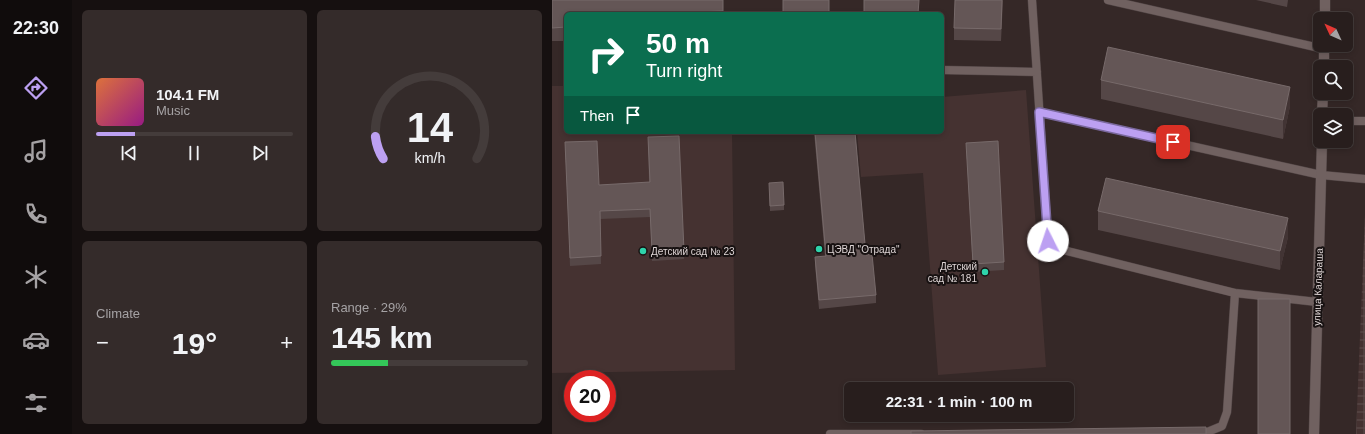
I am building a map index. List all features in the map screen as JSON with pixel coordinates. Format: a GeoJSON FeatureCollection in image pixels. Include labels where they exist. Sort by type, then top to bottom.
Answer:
{"type":"FeatureCollection","features":[{"type":"Feature","properties":{"kind":"street"},"geometry":{"type":"LineString","coordinates":[[1325,0],[1325,12]]}},
{"type":"Feature","properties":{"kind":"street","name":"улица Калараша"},"geometry":{"type":"LineString","coordinates":[[1314,434],[1322,148]]}},
{"type":"Feature","properties":{"kind":"lane"},"geometry":{"type":"LineString","coordinates":[[1032,0],[1048,241],[1051,247],[1235,293],[1317,302]]}},
{"type":"Feature","properties":{"kind":"lane"},"geometry":{"type":"LineString","coordinates":[[1108,0],[1313,45]]}},
{"type":"Feature","properties":{"kind":"lane"},"geometry":{"type":"LineString","coordinates":[[944,70],[1037,72]]}},
{"type":"Feature","properties":{"kind":"lane"},"geometry":{"type":"LineString","coordinates":[[1039,112],[1321,176],[1365,179]]}},
{"type":"Feature","properties":{"kind":"lane"},"geometry":{"type":"LineString","coordinates":[[1353,121],[1365,121]]}},
{"type":"Feature","properties":{"kind":"lane"},"geometry":{"type":"LineString","coordinates":[[1190,434],[1205,434],[1222,426],[1227,412],[1235,293]]}},
{"type":"Feature","properties":{"kind":"lane"},"geometry":{"type":"LineString","coordinates":[[830,434],[929,434]]}},
{"type":"Feature","properties":{"kind":"shaded area","name":"Детский сад № 23"},"geometry":{"type":"Polygon","coordinates":[[[552,86],[564,86],[564,134],[732,134],[735,370],[616,372],[616,370],[564,370],[564,373],[552,373],[552,86]]]}},
{"type":"Feature","properties":{"kind":"shaded area","name":"Детский сад № 181"},"geometry":{"type":"Polygon","coordinates":[[[1026,90],[1046,367],[938,375],[923,173],[861,177],[857,134],[944,134],[944,97],[1026,90]]]}},
{"type":"Feature","properties":{"kind":"shaded area"},"geometry":{"type":"Polygon","coordinates":[[[1365,215],[1365,434],[1356,434],[1365,215]]]}},
{"type":"Feature","properties":{"kind":"building"},"geometry":{"type":"Polygon","coordinates":[[[552,0],[723,0],[723,11],[564,12],[564,27],[552,28],[552,0]]]}},
{"type":"Feature","properties":{"kind":"building"},"geometry":{"type":"Polygon","coordinates":[[[783,0],[829,0],[829,12],[783,12],[783,0]]]}},
{"type":"Feature","properties":{"kind":"building"},"geometry":{"type":"Polygon","coordinates":[[[864,0],[919,0],[918,12],[864,12],[864,0]]]}},
{"type":"Feature","properties":{"kind":"building"},"geometry":{"type":"Polygon","coordinates":[[[955,0],[1002,0],[1001,29],[954,28],[955,0]]]}},
{"type":"Feature","properties":{"kind":"building"},"geometry":{"type":"Polygon","coordinates":[[[1108,47],[1290,87],[1283,120],[1101,80],[1108,47]]]}},
{"type":"Feature","properties":{"kind":"building"},"geometry":{"type":"Polygon","coordinates":[[[815,134],[855,134],[866,255],[872,254],[876,295],[819,300],[815,257],[826,256],[815,134]]]}},
{"type":"Feature","properties":{"kind":"building"},"geometry":{"type":"Polygon","coordinates":[[[679,136],[684,251],[652,252],[650,209],[600,211],[601,256],[570,258],[565,142],[597,141],[599,185],[650,182],[648,137],[679,136]]]}},
{"type":"Feature","properties":{"kind":"building"},"geometry":{"type":"Polygon","coordinates":[[[998,141],[1004,262],[973,264],[966,143],[998,141]]]}},
{"type":"Feature","properties":{"kind":"building"},"geometry":{"type":"Polygon","coordinates":[[[1106,178],[1288,218],[1280,251],[1098,211],[1106,178]]]}},
{"type":"Feature","properties":{"kind":"building"},"geometry":{"type":"Polygon","coordinates":[[[783,182],[784,205],[770,206],[769,183],[783,182]]]}},
{"type":"Feature","properties":{"kind":"building"},"geometry":{"type":"Polygon","coordinates":[[[1258,299],[1290,299],[1290,434],[1258,434],[1258,299]]]}},
{"type":"Feature","properties":{"kind":"building"},"geometry":{"type":"Polygon","coordinates":[[[1206,427],[1206,434],[911,434],[911,431],[1206,427]]]}},
{"type":"Feature","properties":{"kind":"place","name":"ЦЭВД \"Отрада\""},"geometry":{"type":"Point","coordinates":[819,249]}},
{"type":"Feature","properties":{"kind":"place","name":"Детский сад № 23"},"geometry":{"type":"Point","coordinates":[643,251]}},
{"type":"Feature","properties":{"kind":"place","name":"Детский сад № 181"},"geometry":{"type":"Point","coordinates":[985,272]}},
{"type":"Feature","properties":{"kind":"route"},"geometry":{"type":"LineString","coordinates":[[1048,241],[1039,112],[1173,142]]}}]}
